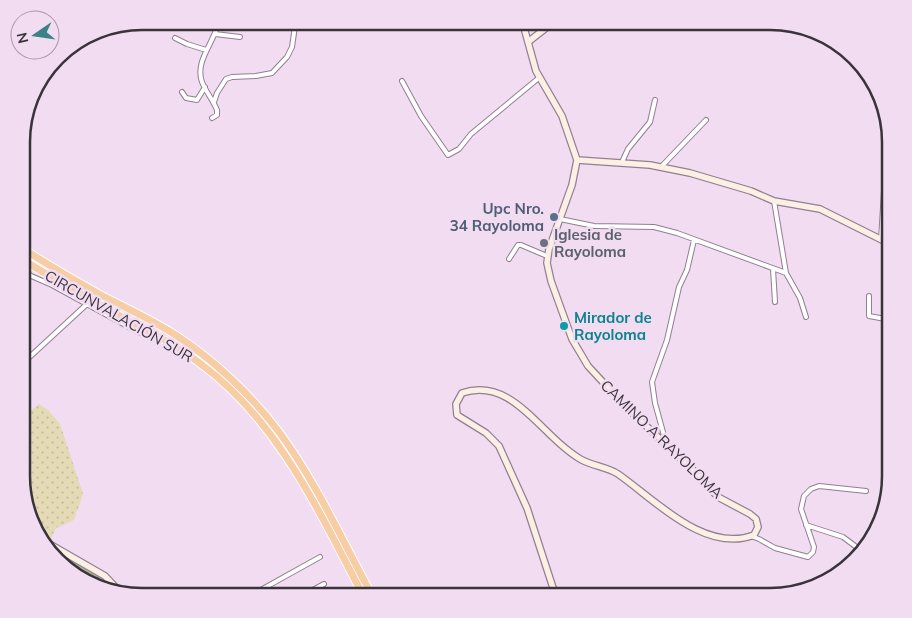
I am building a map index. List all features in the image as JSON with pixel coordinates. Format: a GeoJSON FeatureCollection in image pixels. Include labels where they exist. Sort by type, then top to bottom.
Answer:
{"type":"FeatureCollection","features":[{"type":"Feature","properties":{"kind":"highway","name":"CIRCUNVALACIÓN SUR"},"geometry":{"type":"LineString","coordinates":[[30,253],[92,290],[176,335],[215,365],[237,386],[264,413],[288,444],[309,478],[368,588]]}},
{"type":"Feature","properties":{"kind":"highway","name":"CIRCUNVALACIÓN SUR"},"geometry":{"type":"LineString","coordinates":[[30,264],[47,275],[53,282],[170,343],[204,366],[239,398],[266,428],[293,468],[359,588]]}},
{"type":"Feature","properties":{"kind":"highway"},"geometry":{"type":"LineString","coordinates":[[30,269],[47,275]]}},
{"type":"Feature","properties":{"kind":"street"},"geometry":{"type":"LineString","coordinates":[[212,118],[218,115],[214,102],[201,76],[201,68],[206,50],[216,30]]}},
{"type":"Feature","properties":{"kind":"street"},"geometry":{"type":"LineString","coordinates":[[214,102],[216,93],[226,79],[272,73],[288,57],[292,47],[294,30]]}},
{"type":"Feature","properties":{"kind":"street"},"geometry":{"type":"LineString","coordinates":[[525,30],[536,71],[562,116],[577,160],[622,162],[690,173],[751,191],[774,202],[820,209],[881,240],[882,224]]}},
{"type":"Feature","properties":{"kind":"street"},"geometry":{"type":"LineString","coordinates":[[528,42],[543,30]]}},
{"type":"Feature","properties":{"kind":"street"},"geometry":{"type":"LineString","coordinates":[[215,34],[240,37]]}},
{"type":"Feature","properties":{"kind":"street"},"geometry":{"type":"LineString","coordinates":[[175,38],[206,50]]}},
{"type":"Feature","properties":{"kind":"street"},"geometry":{"type":"LineString","coordinates":[[402,81],[421,116],[448,155],[459,149],[472,134],[540,77]]}},
{"type":"Feature","properties":{"kind":"street"},"geometry":{"type":"LineString","coordinates":[[182,92],[186,98],[197,100],[205,87]]}},
{"type":"Feature","properties":{"kind":"street"},"geometry":{"type":"LineString","coordinates":[[622,162],[628,149],[650,122],[655,100]]}},
{"type":"Feature","properties":{"kind":"street"},"geometry":{"type":"LineString","coordinates":[[661,167],[706,120]]}},
{"type":"Feature","properties":{"kind":"street","name":"CAMINO A RAYOLOMA"},"geometry":{"type":"LineString","coordinates":[[577,160],[572,185],[548,256],[548,271],[572,339],[588,366],[626,407],[718,496],[756,519],[758,527],[754,535],[751,536]]}},
{"type":"Feature","properties":{"kind":"street"},"geometry":{"type":"LineString","coordinates":[[774,202],[786,273],[800,298],[806,317]]}},
{"type":"Feature","properties":{"kind":"street"},"geometry":{"type":"LineString","coordinates":[[560,219],[594,226],[654,227],[677,233],[786,273]]}},
{"type":"Feature","properties":{"kind":"street"},"geometry":{"type":"LineString","coordinates":[[667,445],[654,403],[652,382],[667,340],[679,287],[687,270],[694,240]]}},
{"type":"Feature","properties":{"kind":"street"},"geometry":{"type":"LineString","coordinates":[[509,259],[518,245],[521,244],[548,256]]}},
{"type":"Feature","properties":{"kind":"street"},"geometry":{"type":"LineString","coordinates":[[773,269],[775,302]]}},
{"type":"Feature","properties":{"kind":"street"},"geometry":{"type":"LineString","coordinates":[[30,275],[53,282],[87,304],[140,333],[148,330]]}},
{"type":"Feature","properties":{"kind":"street"},"geometry":{"type":"LineString","coordinates":[[869,296],[868,315],[871,318],[882,319]]}},
{"type":"Feature","properties":{"kind":"street"},"geometry":{"type":"LineString","coordinates":[[30,357],[87,304]]}},
{"type":"Feature","properties":{"kind":"street"},"geometry":{"type":"LineString","coordinates":[[553,588],[527,508],[499,446],[486,433],[457,414],[456,404],[462,393],[469,390],[488,390],[500,393],[513,400],[550,436],[581,460],[616,473],[662,509],[699,530],[717,537],[729,539],[751,536],[775,548],[808,557],[813,552],[814,547],[801,504],[804,496],[811,489],[819,486],[866,491]]}},
{"type":"Feature","properties":{"kind":"street"},"geometry":{"type":"LineString","coordinates":[[806,525],[843,537],[856,547]]}},
{"type":"Feature","properties":{"kind":"street"},"geometry":{"type":"LineString","coordinates":[[57,548],[105,576],[112,584]]}},
{"type":"Feature","properties":{"kind":"street"},"geometry":{"type":"LineString","coordinates":[[263,588],[320,557]]}},
{"type":"Feature","properties":{"kind":"street"},"geometry":{"type":"LineString","coordinates":[[317,588],[324,584]]}},
{"type":"Feature","properties":{"kind":"green space"},"geometry":{"type":"Polygon","coordinates":[[[63,555],[107,582],[80,569],[63,555]]]}},
{"type":"Feature","properties":{"kind":"sand"},"geometry":{"type":"Polygon","coordinates":[[[39,404],[48,410],[60,424],[83,494],[74,520],[56,528],[50,540],[38,519],[32,498],[30,411],[39,404]]]}},
{"type":"Feature","properties":{"kind":"place","name":"Upc Nro. 34 Rayoloma"},"geometry":{"type":"Point","coordinates":[554,217]}},
{"type":"Feature","properties":{"kind":"place","name":"Iglesia de Rayoloma"},"geometry":{"type":"Point","coordinates":[544,243]}},
{"type":"Feature","properties":{"kind":"place","name":"Mirador de Rayoloma"},"geometry":{"type":"Point","coordinates":[564,326]}}]}
